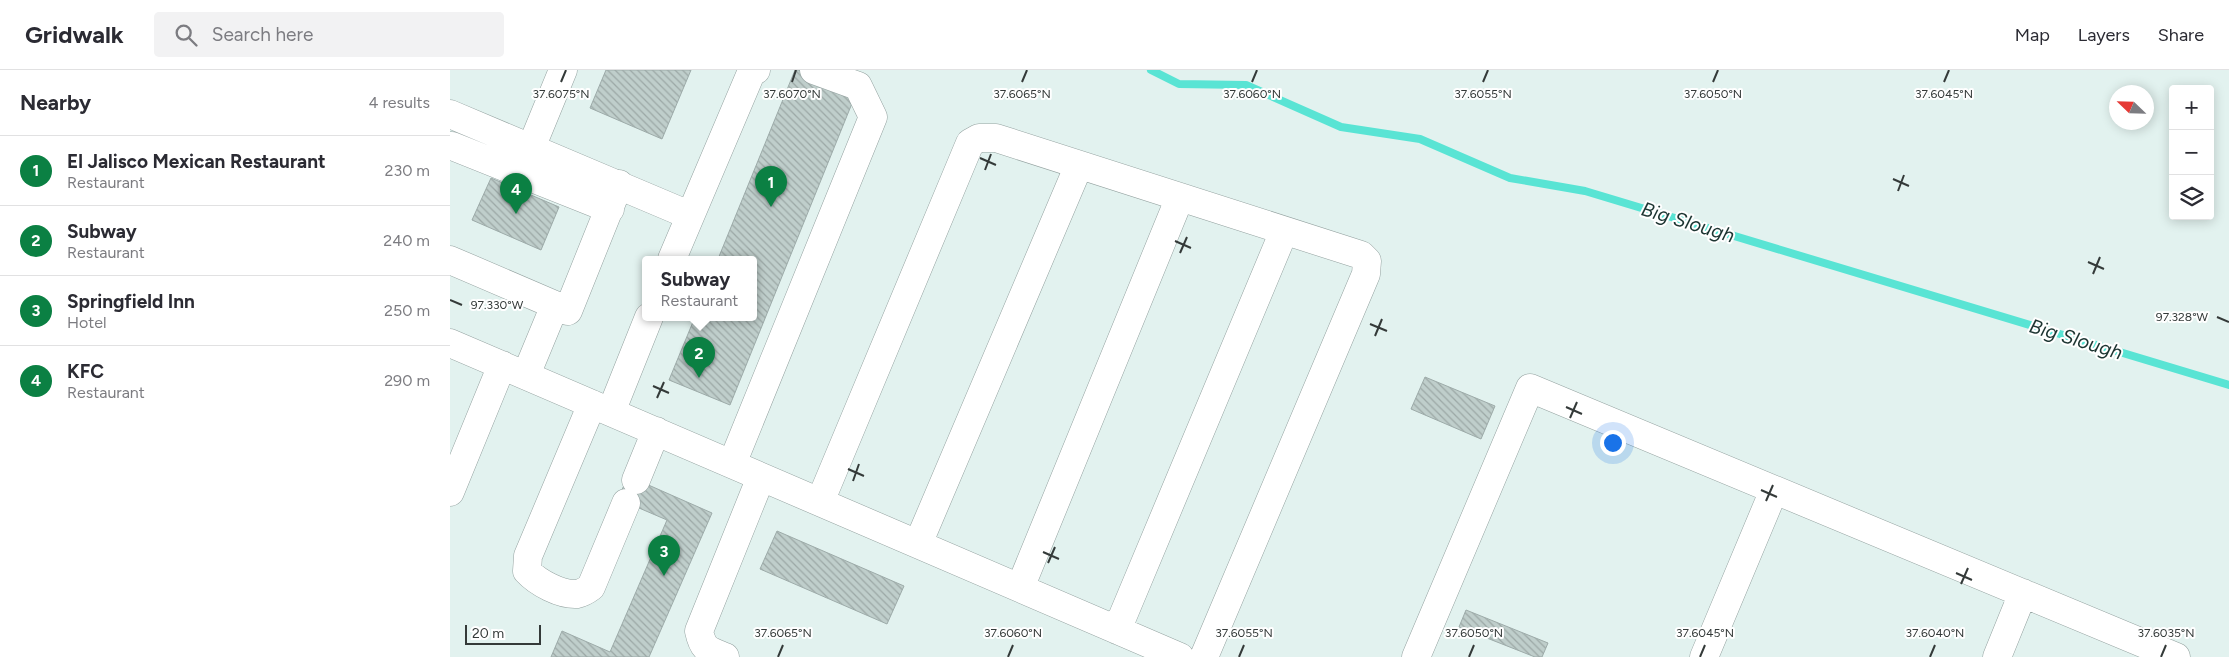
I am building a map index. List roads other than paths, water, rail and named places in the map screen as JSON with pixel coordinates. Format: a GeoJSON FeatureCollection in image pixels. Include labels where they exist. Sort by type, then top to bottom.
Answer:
{"type":"FeatureCollection","features":[{"type":"Feature","properties":{"kind":"lane"},"geometry":{"type":"LineString","coordinates":[[531,148],[563,70]]}},
{"type":"Feature","properties":{"kind":"lane"},"geometry":{"type":"LineString","coordinates":[[673,256],[689,215],[751,74],[756,70]]}},
{"type":"Feature","properties":{"kind":"lane"},"geometry":{"type":"LineString","coordinates":[[732,464],[873,117],[858,86],[814,70]]}},
{"type":"Feature","properties":{"kind":"lane"},"geometry":{"type":"LineString","coordinates":[[610,209],[451,148],[456,117],[689,215]]}},
{"type":"Feature","properties":{"kind":"lane"},"geometry":{"type":"LineString","coordinates":[[820,502],[970,143],[979,138],[996,138],[1361,255],[1367,261],[1366,274],[1204,657]]}},
{"type":"Feature","properties":{"kind":"lane"},"geometry":{"type":"LineString","coordinates":[[918,544],[1079,165]]}},
{"type":"Feature","properties":{"kind":"lane"},"geometry":{"type":"LineString","coordinates":[[450,260],[568,311],[619,184]]}},
{"type":"Feature","properties":{"kind":"lane"},"geometry":{"type":"LineString","coordinates":[[1020,588],[1180,197]]}},
{"type":"Feature","properties":{"kind":"lane"},"geometry":{"type":"LineString","coordinates":[[1117,630],[1284,231]]}},
{"type":"Feature","properties":{"kind":"lane"},"geometry":{"type":"LineString","coordinates":[[450,492],[460,440],[514,370],[554,305]]}},
{"type":"Feature","properties":{"kind":"lane"},"geometry":{"type":"LineString","coordinates":[[647,321],[601,408],[528,556],[527,571],[535,580],[567,593],[579,594],[591,587],[656,431]]}},
{"type":"Feature","properties":{"kind":"lane"},"geometry":{"type":"LineString","coordinates":[[450,343],[1180,657]]}},
{"type":"Feature","properties":{"kind":"lane"},"geometry":{"type":"LineString","coordinates":[[1416,657],[1530,388],[2176,657]]}},
{"type":"Feature","properties":{"kind":"lane"},"geometry":{"type":"LineString","coordinates":[[725,657],[709,650],[702,644],[699,631],[761,477]]}},
{"type":"Feature","properties":{"kind":"lane"},"geometry":{"type":"LineString","coordinates":[[1704,657],[1774,490]]}},
{"type":"Feature","properties":{"kind":"lane"},"geometry":{"type":"LineString","coordinates":[[1997,657],[2023,593]]}},
{"type":"Feature","properties":{"kind":"waterway","name":"Big Slough"},"geometry":{"type":"LineString","coordinates":[[1151,70],[1179,84],[1246,85],[1341,127],[1420,139],[1510,178],[1585,191],[2229,385]]}},
{"type":"Feature","properties":{"kind":"place","name":"El Jalisco Mexican Restaurant"},"geometry":{"type":"Point","coordinates":[771,207]}},
{"type":"Feature","properties":{"kind":"place","name":"KFC"},"geometry":{"type":"Point","coordinates":[516,214]}},
{"type":"Feature","properties":{"kind":"place","name":"Subway"},"geometry":{"type":"Point","coordinates":[699,378]}},
{"type":"Feature","properties":{"kind":"place","name":"Springfield Inn"},"geometry":{"type":"Point","coordinates":[664,576]}}]}
